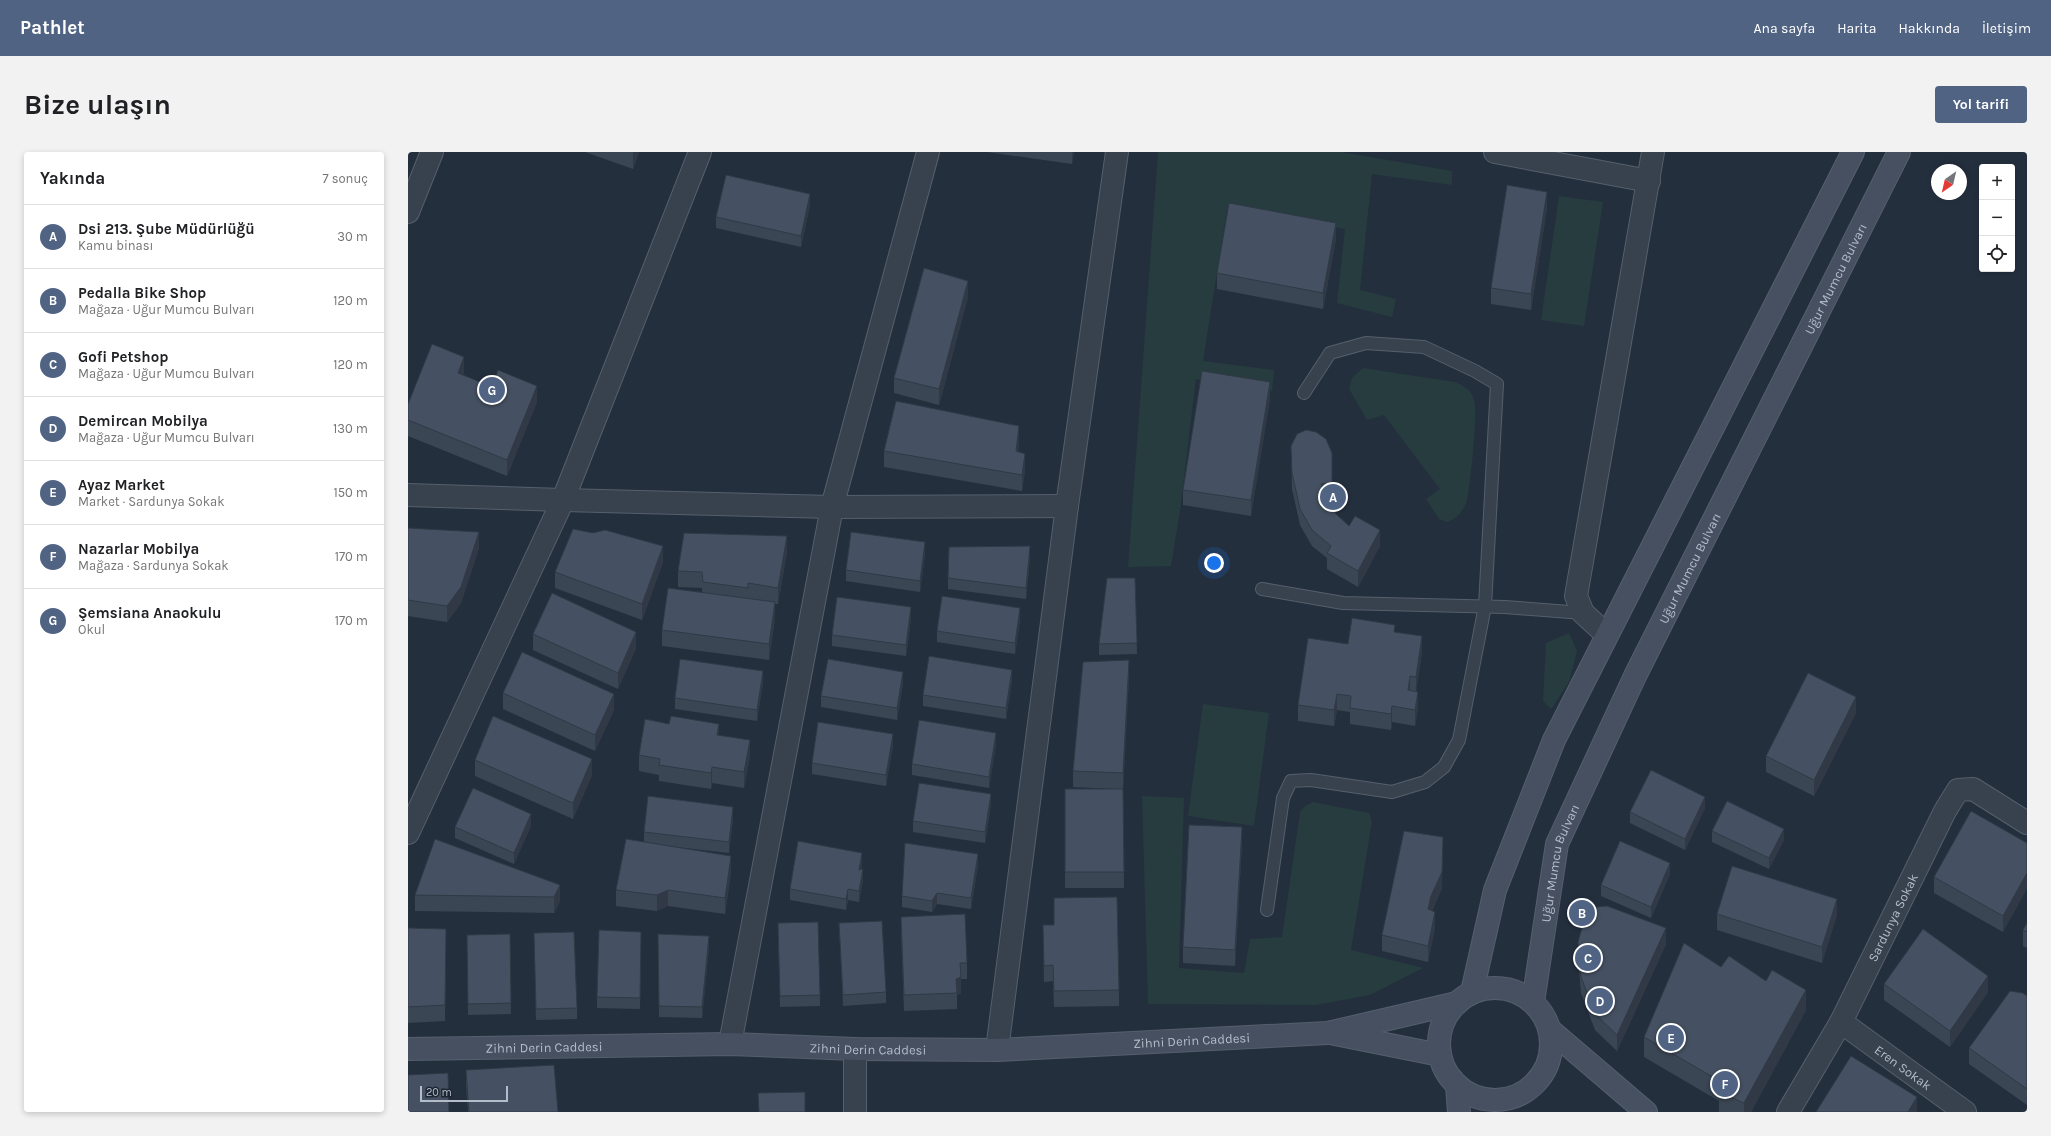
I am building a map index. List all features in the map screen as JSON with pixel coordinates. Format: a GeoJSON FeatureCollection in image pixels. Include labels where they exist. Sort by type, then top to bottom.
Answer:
{"type":"FeatureCollection","features":[{"type":"Feature","properties":{"kind":"main road"},"geometry":{"type":"LineString","coordinates":[[1328,1033],[1465,997],[1488,988],[1504,988],[1520,993],[1533,1002],[1544,1015],[1550,1030],[1552,1048],[1548,1066],[1538,1081],[1524,1093],[1508,1099],[1489,1100],[1472,1095],[1457,1085],[1446,1072],[1440,1055],[1440,1036],[1445,1018],[1465,997],[1495,890],[1522,818],[1554,740],[1853,152]]}},
{"type":"Feature","properties":{"kind":"main road","name":"Uğur Mumcu Bulvarı"},"geometry":{"type":"LineString","coordinates":[[1533,1002],[1557,844],[1635,676],[1899,152]]}},
{"type":"Feature","properties":{"kind":"main road"},"geometry":{"type":"LineString","coordinates":[[1550,1030],[1646,1112]]}},
{"type":"Feature","properties":{"kind":"main road"},"geometry":{"type":"LineString","coordinates":[[1328,1033],[1440,1055]]}},
{"type":"Feature","properties":{"kind":"main road","name":"Zihni Derin Caddesi"},"geometry":{"type":"LineString","coordinates":[[408,1049],[730,1044],[855,1049],[997,1050],[1328,1033]]}},
{"type":"Feature","properties":{"kind":"main road"},"geometry":{"type":"LineString","coordinates":[[1457,1085],[1459,1112]]}},
{"type":"Feature","properties":{"kind":"street"},"geometry":{"type":"LineString","coordinates":[[408,212],[432,152]]}},
{"type":"Feature","properties":{"kind":"street"},"geometry":{"type":"LineString","coordinates":[[408,833],[563,500],[700,152]]}},
{"type":"Feature","properties":{"kind":"street"},"geometry":{"type":"LineString","coordinates":[[730,1044],[832,507],[928,152]]}},
{"type":"Feature","properties":{"kind":"street"},"geometry":{"type":"LineString","coordinates":[[997,1050],[1067,506],[1118,152]]}},
{"type":"Feature","properties":{"kind":"street"},"geometry":{"type":"LineString","coordinates":[[1495,152],[1649,181]]}},
{"type":"Feature","properties":{"kind":"street"},"geometry":{"type":"LineString","coordinates":[[1608,635],[1583,613],[1576,596],[1653,152]]}},
{"type":"Feature","properties":{"kind":"street"},"geometry":{"type":"LineString","coordinates":[[408,494],[563,500],[832,507],[1067,506]]}},
{"type":"Feature","properties":{"kind":"street","name":"Sardunya Sokak"},"geometry":{"type":"LineString","coordinates":[[1788,1112],[1841,1022],[1945,811],[1958,790],[1973,789],[2027,823]]}},
{"type":"Feature","properties":{"kind":"street","name":"Eren Sokak"},"geometry":{"type":"LineString","coordinates":[[1841,1022],[1965,1112]]}},
{"type":"Feature","properties":{"kind":"street"},"geometry":{"type":"LineString","coordinates":[[855,1049],[855,1112]]}},
{"type":"Feature","properties":{"kind":"lane"},"geometry":{"type":"LineString","coordinates":[[1267,910],[1283,798],[1291,781],[1311,780],[1392,792],[1425,782],[1444,767],[1459,740],[1485,606],[1497,384],[1476,371],[1424,347],[1366,342],[1330,353],[1304,393]]}},
{"type":"Feature","properties":{"kind":"lane"},"geometry":{"type":"LineString","coordinates":[[1262,589],[1343,603],[1485,606],[1583,613]]}},
{"type":"Feature","properties":{"kind":"green space"},"geometry":{"type":"Polygon","coordinates":[[[1158,152],[1341,152],[1452,171],[1452,185],[1372,174],[1360,290],[1396,299],[1392,317],[1337,303],[1345,229],[1227,209],[1203,361],[1274,370],[1272,391],[1196,379],[1180,511],[1171,566],[1128,567],[1158,152]]]}},
{"type":"Feature","properties":{"kind":"green space"},"geometry":{"type":"Polygon","coordinates":[[[1559,196],[1603,202],[1584,326],[1541,320],[1559,196]]]}},
{"type":"Feature","properties":{"kind":"green space"},"geometry":{"type":"Polygon","coordinates":[[[1363,368],[1455,382],[1467,389],[1473,397],[1475,419],[1470,484],[1466,503],[1461,513],[1453,519],[1447,522],[1439,519],[1426,499],[1440,489],[1384,415],[1367,420],[1349,389],[1352,378],[1363,368]]]}},
{"type":"Feature","properties":{"kind":"green space"},"geometry":{"type":"Polygon","coordinates":[[[1569,633],[1577,651],[1569,682],[1551,709],[1543,701],[1546,643],[1569,633]]]}},
{"type":"Feature","properties":{"kind":"green space"},"geometry":{"type":"Polygon","coordinates":[[[1203,704],[1269,713],[1254,826],[1188,816],[1203,704]]]}},
{"type":"Feature","properties":{"kind":"green space"},"geometry":{"type":"Polygon","coordinates":[[[1142,796],[1184,798],[1179,968],[1244,973],[1250,939],[1282,937],[1300,812],[1305,806],[1313,802],[1369,813],[1372,821],[1351,950],[1423,968],[1370,995],[1316,1005],[1148,1004],[1142,796]]]}},
{"type":"Feature","properties":{"kind":"building"},"geometry":{"type":"Polygon","coordinates":[[[726,175],[810,194],[801,236],[716,217],[726,175]]]}},
{"type":"Feature","properties":{"kind":"building"},"geometry":{"type":"Polygon","coordinates":[[[1507,185],[1547,192],[1531,294],[1491,288],[1507,185]]]}},
{"type":"Feature","properties":{"kind":"building"},"geometry":{"type":"Polygon","coordinates":[[[1229,203],[1336,223],[1323,293],[1217,273],[1229,203]]]}},
{"type":"Feature","properties":{"kind":"building"},"geometry":{"type":"Polygon","coordinates":[[[924,268],[968,281],[939,389],[894,378],[924,268]]]}},
{"type":"Feature","properties":{"kind":"building"},"geometry":{"type":"Polygon","coordinates":[[[432,344],[464,357],[458,373],[492,387],[498,370],[537,386],[507,460],[408,420],[408,404],[432,344]]]}},
{"type":"Feature","properties":{"kind":"building"},"geometry":{"type":"Polygon","coordinates":[[[1202,371],[1270,382],[1251,500],[1183,490],[1202,371]]]}},
{"type":"Feature","properties":{"kind":"building"},"geometry":{"type":"Polygon","coordinates":[[[896,401],[1019,426],[1016,451],[1025,454],[1022,475],[884,451],[896,401]]]}},
{"type":"Feature","properties":{"kind":"building"},"geometry":{"type":"Polygon","coordinates":[[[1306,430],[1316,432],[1326,439],[1332,453],[1332,483],[1321,484],[1336,514],[1349,526],[1355,516],[1380,530],[1358,571],[1327,553],[1331,546],[1312,530],[1300,509],[1292,473],[1291,446],[1297,434],[1306,430]]]}},
{"type":"Feature","properties":{"kind":"building"},"geometry":{"type":"Polygon","coordinates":[[[408,528],[479,532],[461,587],[447,606],[408,600],[408,528]]]}},
{"type":"Feature","properties":{"kind":"building"},"geometry":{"type":"Polygon","coordinates":[[[573,529],[593,533],[605,530],[663,546],[642,604],[555,572],[573,529]]]}},
{"type":"Feature","properties":{"kind":"building"},"geometry":{"type":"Polygon","coordinates":[[[851,532],[925,542],[920,581],[846,570],[851,532]]]}},
{"type":"Feature","properties":{"kind":"building"},"geometry":{"type":"Polygon","coordinates":[[[684,533],[787,536],[778,588],[748,583],[748,588],[703,582],[702,572],[678,571],[684,533]]]}},
{"type":"Feature","properties":{"kind":"building"},"geometry":{"type":"Polygon","coordinates":[[[1030,546],[1026,588],[948,578],[949,547],[1030,546]]]}},
{"type":"Feature","properties":{"kind":"building"},"geometry":{"type":"Polygon","coordinates":[[[1107,578],[1135,578],[1137,643],[1099,644],[1107,578]]]}},
{"type":"Feature","properties":{"kind":"building"},"geometry":{"type":"Polygon","coordinates":[[[668,588],[775,602],[769,644],[662,630],[668,588]]]}},
{"type":"Feature","properties":{"kind":"building"},"geometry":{"type":"Polygon","coordinates":[[[552,593],[636,632],[618,673],[533,634],[552,593]]]}},
{"type":"Feature","properties":{"kind":"building"},"geometry":{"type":"Polygon","coordinates":[[[942,596],[1020,608],[1015,643],[937,631],[942,596]]]}},
{"type":"Feature","properties":{"kind":"building"},"geometry":{"type":"Polygon","coordinates":[[[837,597],[911,607],[906,645],[832,635],[837,597]]]}},
{"type":"Feature","properties":{"kind":"building"},"geometry":{"type":"Polygon","coordinates":[[[1352,618],[1395,625],[1394,632],[1422,636],[1416,677],[1410,676],[1408,690],[1418,692],[1415,710],[1392,706],[1391,714],[1350,708],[1351,696],[1337,694],[1334,710],[1298,705],[1308,638],[1348,644],[1352,618]]]}},
{"type":"Feature","properties":{"kind":"building"},"geometry":{"type":"Polygon","coordinates":[[[522,652],[614,694],[595,735],[503,693],[522,652]]]}},
{"type":"Feature","properties":{"kind":"building"},"geometry":{"type":"Polygon","coordinates":[[[929,656],[1012,670],[1006,708],[923,695],[929,656]]]}},
{"type":"Feature","properties":{"kind":"building"},"geometry":{"type":"Polygon","coordinates":[[[680,659],[763,671],[757,710],[675,698],[680,659]]]}},
{"type":"Feature","properties":{"kind":"building"},"geometry":{"type":"Polygon","coordinates":[[[828,659],[903,672],[897,708],[821,696],[828,659]]]}},
{"type":"Feature","properties":{"kind":"building"},"geometry":{"type":"Polygon","coordinates":[[[1129,660],[1123,773],[1073,771],[1083,662],[1129,660]]]}},
{"type":"Feature","properties":{"kind":"building"},"geometry":{"type":"Polygon","coordinates":[[[1808,673],[1856,697],[1814,780],[1766,756],[1808,673]]]}},
{"type":"Feature","properties":{"kind":"building"},"geometry":{"type":"Polygon","coordinates":[[[493,716],[592,759],[573,803],[475,760],[493,716]]]}},
{"type":"Feature","properties":{"kind":"building"},"geometry":{"type":"Polygon","coordinates":[[[671,716],[719,724],[717,735],[750,740],[744,772],[712,767],[711,773],[659,765],[660,759],[639,755],[645,719],[669,724],[671,716]]]}},
{"type":"Feature","properties":{"kind":"building"},"geometry":{"type":"Polygon","coordinates":[[[919,720],[996,733],[989,777],[912,764],[919,720]]]}},
{"type":"Feature","properties":{"kind":"building"},"geometry":{"type":"Polygon","coordinates":[[[818,722],[893,734],[886,775],[812,763],[818,722]]]}},
{"type":"Feature","properties":{"kind":"building"},"geometry":{"type":"Polygon","coordinates":[[[1651,770],[1705,797],[1685,839],[1630,812],[1651,770]]]}},
{"type":"Feature","properties":{"kind":"building"},"geometry":{"type":"Polygon","coordinates":[[[919,783],[991,794],[985,832],[913,821],[919,783]]]}},
{"type":"Feature","properties":{"kind":"building"},"geometry":{"type":"Polygon","coordinates":[[[473,788],[531,814],[514,853],[455,827],[473,788]]]}},
{"type":"Feature","properties":{"kind":"building"},"geometry":{"type":"Polygon","coordinates":[[[1065,789],[1123,789],[1124,872],[1065,872],[1065,789]]]}},
{"type":"Feature","properties":{"kind":"building"},"geometry":{"type":"Polygon","coordinates":[[[648,796],[733,807],[729,842],[644,832],[648,796]]]}},
{"type":"Feature","properties":{"kind":"building"},"geometry":{"type":"Polygon","coordinates":[[[1727,801],[1784,829],[1769,858],[1712,831],[1727,801]]]}},
{"type":"Feature","properties":{"kind":"building"},"geometry":{"type":"Polygon","coordinates":[[[1971,811],[2027,843],[2027,873],[2003,916],[1934,877],[1971,811]]]}},
{"type":"Feature","properties":{"kind":"building"},"geometry":{"type":"Polygon","coordinates":[[[1189,825],[1242,827],[1235,950],[1183,947],[1189,825]]]}},
{"type":"Feature","properties":{"kind":"building"},"geometry":{"type":"Polygon","coordinates":[[[1404,831],[1443,837],[1442,872],[1431,896],[1428,909],[1435,912],[1428,946],[1382,935],[1404,831]]]}},
{"type":"Feature","properties":{"kind":"building"},"geometry":{"type":"Polygon","coordinates":[[[435,839],[560,885],[554,897],[415,895],[435,839]]]}},
{"type":"Feature","properties":{"kind":"building"},"geometry":{"type":"Polygon","coordinates":[[[626,839],[731,856],[725,898],[668,890],[657,895],[616,890],[626,839]]]}},
{"type":"Feature","properties":{"kind":"building"},"geometry":{"type":"Polygon","coordinates":[[[798,841],[862,853],[859,870],[863,869],[859,891],[848,889],[846,899],[790,889],[798,841]]]}},
{"type":"Feature","properties":{"kind":"building"},"geometry":{"type":"Polygon","coordinates":[[[1620,841],[1670,863],[1651,907],[1601,885],[1620,841]]]}},
{"type":"Feature","properties":{"kind":"building"},"geometry":{"type":"Polygon","coordinates":[[[905,843],[978,854],[971,898],[937,893],[932,901],[902,896],[905,843]]]}},
{"type":"Feature","properties":{"kind":"building"},"geometry":{"type":"Polygon","coordinates":[[[1732,866],[1837,899],[1822,947],[1717,914],[1732,866]]]}},
{"type":"Feature","properties":{"kind":"building"},"geometry":{"type":"Polygon","coordinates":[[[1117,897],[1119,990],[1054,991],[1053,965],[1044,966],[1043,925],[1054,925],[1054,898],[1117,897]]]}},
{"type":"Feature","properties":{"kind":"building"},"geometry":{"type":"Polygon","coordinates":[[[1607,906],[1666,928],[1617,1035],[1595,1014],[1581,977],[1578,942],[1584,920],[1596,907],[1607,906]]]}},
{"type":"Feature","properties":{"kind":"building"},"geometry":{"type":"Polygon","coordinates":[[[965,914],[967,963],[960,963],[961,977],[956,979],[957,993],[904,995],[901,917],[965,914]]]}},
{"type":"Feature","properties":{"kind":"building"},"geometry":{"type":"Polygon","coordinates":[[[882,921],[886,992],[843,995],[839,923],[882,921]]]}},
{"type":"Feature","properties":{"kind":"building"},"geometry":{"type":"Polygon","coordinates":[[[818,922],[820,995],[780,996],[778,923],[818,922]]]}},
{"type":"Feature","properties":{"kind":"building"},"geometry":{"type":"Polygon","coordinates":[[[2027,923],[2027,932],[2023,930],[2027,923]]]}},
{"type":"Feature","properties":{"kind":"building"},"geometry":{"type":"Polygon","coordinates":[[[408,928],[446,929],[445,1005],[408,1007],[408,928]]]}},
{"type":"Feature","properties":{"kind":"building"},"geometry":{"type":"Polygon","coordinates":[[[1923,929],[1988,976],[1950,1031],[1884,984],[1923,929]]]}},
{"type":"Feature","properties":{"kind":"building"},"geometry":{"type":"Polygon","coordinates":[[[599,930],[641,932],[640,998],[597,997],[599,930]]]}},
{"type":"Feature","properties":{"kind":"building"},"geometry":{"type":"Polygon","coordinates":[[[574,932],[577,1008],[536,1009],[534,933],[574,932]]]}},
{"type":"Feature","properties":{"kind":"building"},"geometry":{"type":"Polygon","coordinates":[[[510,934],[511,1003],[468,1004],[467,935],[510,934]]]}},
{"type":"Feature","properties":{"kind":"building"},"geometry":{"type":"Polygon","coordinates":[[[658,934],[709,936],[702,1007],[659,1006],[658,934]]]}},
{"type":"Feature","properties":{"kind":"building"},"geometry":{"type":"Polygon","coordinates":[[[1684,943],[1721,967],[1729,956],[1766,981],[1772,970],[1806,990],[1744,1103],[1719,1092],[1723,1083],[1644,1037],[1684,943]]]}},
{"type":"Feature","properties":{"kind":"building"},"geometry":{"type":"Polygon","coordinates":[[[2010,991],[2023,993],[2027,996],[2027,1089],[1969,1048],[2010,991]]]}},
{"type":"Feature","properties":{"kind":"building"},"geometry":{"type":"Polygon","coordinates":[[[1851,1056],[1917,1097],[1908,1112],[1816,1112],[1851,1056]]]}},
{"type":"Feature","properties":{"kind":"building"},"geometry":{"type":"Polygon","coordinates":[[[554,1065],[558,1112],[469,1112],[466,1070],[554,1065]]]}},
{"type":"Feature","properties":{"kind":"building"},"geometry":{"type":"Polygon","coordinates":[[[448,1073],[449,1112],[408,1112],[408,1075],[448,1073]]]}},
{"type":"Feature","properties":{"kind":"building"},"geometry":{"type":"Polygon","coordinates":[[[805,1092],[805,1112],[759,1112],[758,1093],[805,1092]]]}},
{"type":"Feature","properties":{"kind":"place","name":"Şemsiana Anaokulu"},"geometry":{"type":"Point","coordinates":[492,390]}},
{"type":"Feature","properties":{"kind":"place","name":"Dsi 213. Şube Müdürlüğü"},"geometry":{"type":"Point","coordinates":[1333,497]}},
{"type":"Feature","properties":{"kind":"place","name":"Pedalla Bike Shop"},"geometry":{"type":"Point","coordinates":[1582,913]}},
{"type":"Feature","properties":{"kind":"place","name":"Gofi Petshop"},"geometry":{"type":"Point","coordinates":[1588,958]}},
{"type":"Feature","properties":{"kind":"place","name":"Demircan Mobilya"},"geometry":{"type":"Point","coordinates":[1600,1001]}},
{"type":"Feature","properties":{"kind":"place","name":"Ayaz Market"},"geometry":{"type":"Point","coordinates":[1671,1038]}},
{"type":"Feature","properties":{"kind":"place","name":"Nazarlar Mobilya"},"geometry":{"type":"Point","coordinates":[1725,1084]}}]}
